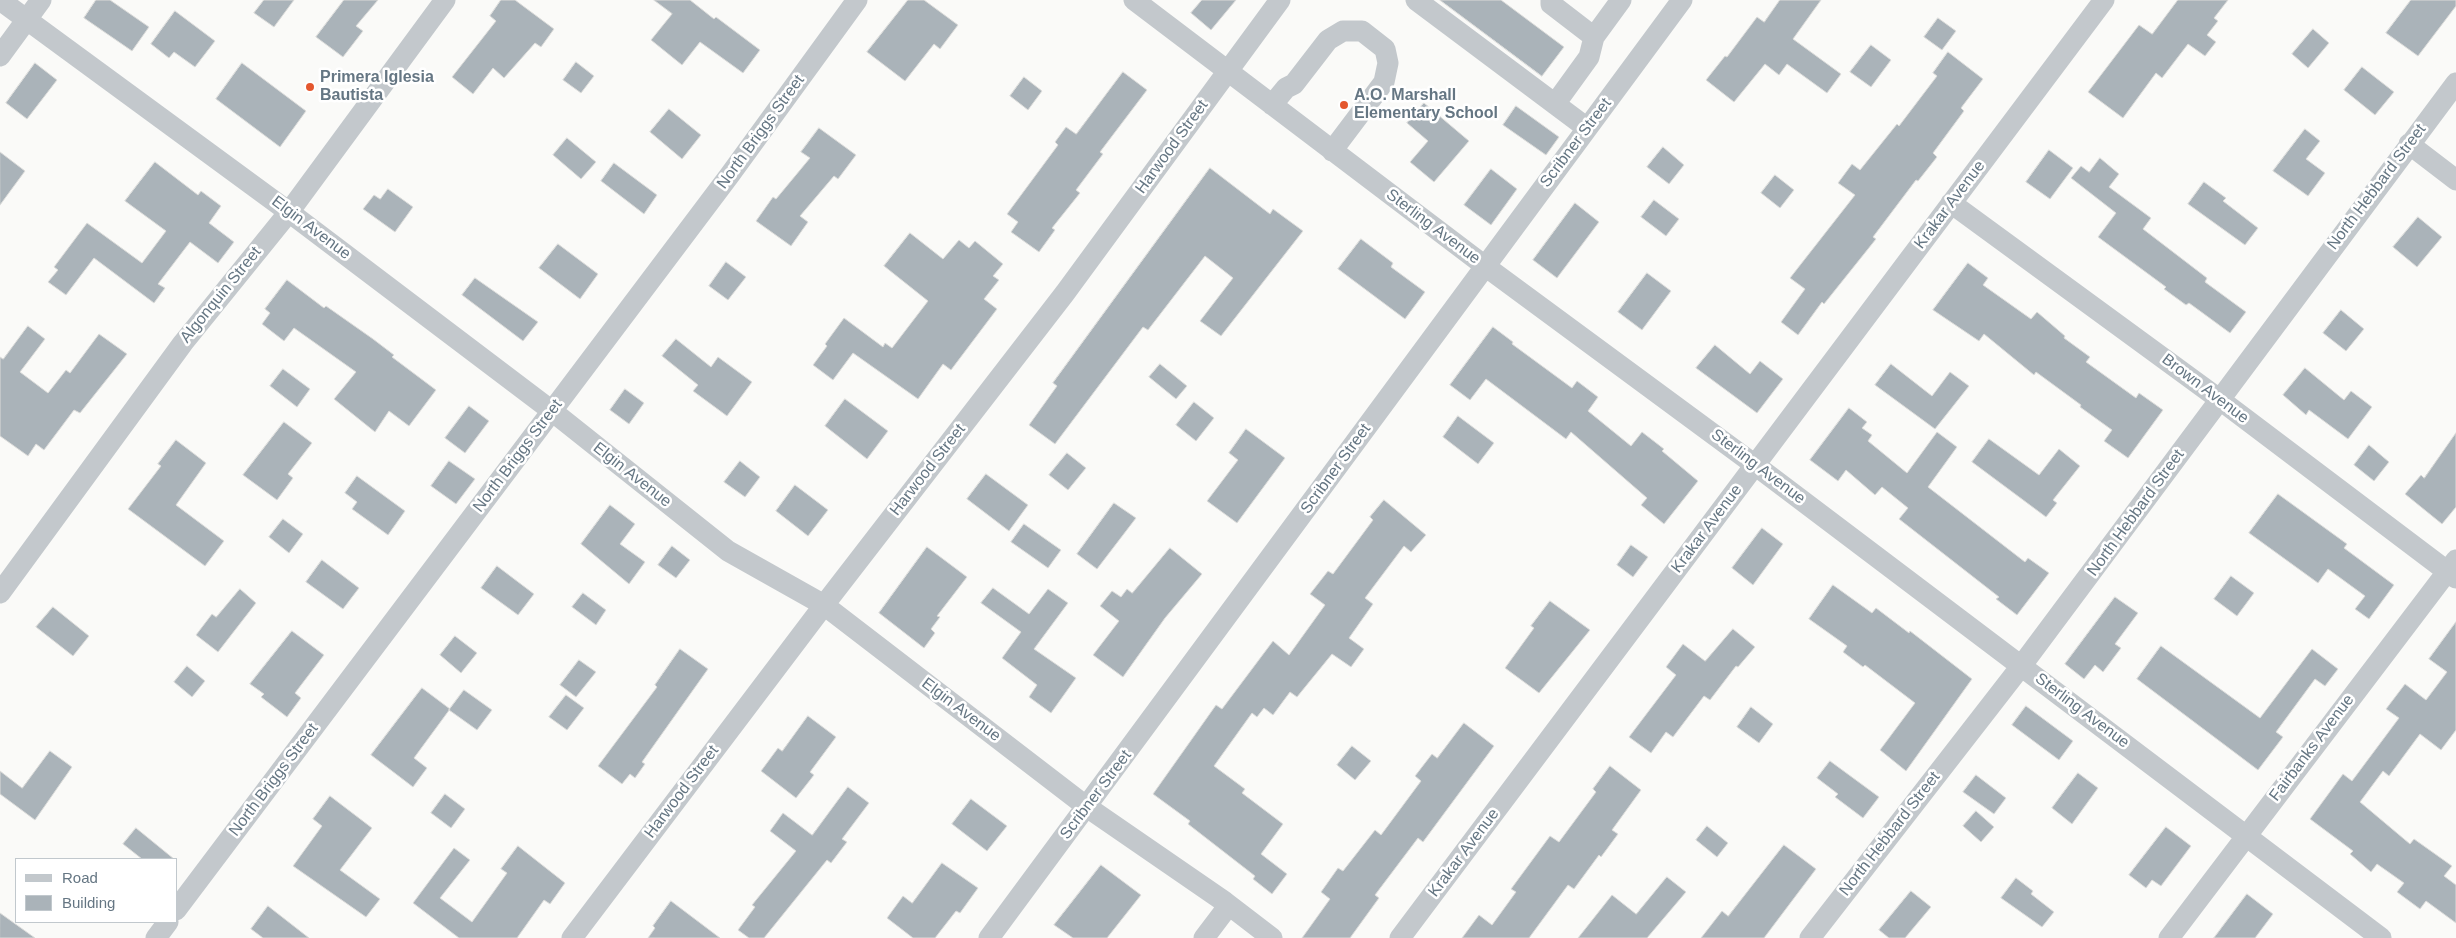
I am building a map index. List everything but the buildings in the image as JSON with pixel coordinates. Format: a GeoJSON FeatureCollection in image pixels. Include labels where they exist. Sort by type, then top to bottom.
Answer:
{"type":"FeatureCollection","features":[{"type":"Feature","properties":{"kind":"street","name":"Elgin Avenue"},"geometry":{"type":"LineString","coordinates":[[0,0],[289,212],[552,411],[728,551],[824,605],[1087,807],[1230,905],[1272,938]]}},
{"type":"Feature","properties":{"kind":"street"},"geometry":{"type":"LineString","coordinates":[[0,56],[41,0]]}},
{"type":"Feature","properties":{"kind":"street","name":"Algonquin Street"},"geometry":{"type":"LineString","coordinates":[[0,593],[183,343],[289,212],[445,0]]}},
{"type":"Feature","properties":{"kind":"street","name":"North Briggs Street"},"geometry":{"type":"LineString","coordinates":[[178,907],[729,176],[857,0]]}},
{"type":"Feature","properties":{"kind":"street","name":"Sterling Avenue"},"geometry":{"type":"LineString","coordinates":[[1134,0],[1485,266],[1755,465],[2381,938]]}},
{"type":"Feature","properties":{"kind":"street","name":"Harwood Street"},"geometry":{"type":"LineString","coordinates":[[572,938],[824,605],[1065,293],[1280,0]]}},
{"type":"Feature","properties":{"kind":"street"},"geometry":{"type":"LineString","coordinates":[[1416,0],[1587,128]]}},
{"type":"Feature","properties":{"kind":"street"},"geometry":{"type":"LineString","coordinates":[[1551,0],[1551,4],[1594,36]]}},
{"type":"Feature","properties":{"kind":"street"},"geometry":{"type":"LineString","coordinates":[[1554,104],[1589,57],[1594,36],[1621,0]]}},
{"type":"Feature","properties":{"kind":"street","name":"Scribner Street"},"geometry":{"type":"LineString","coordinates":[[989,938],[1682,0]]}},
{"type":"Feature","properties":{"kind":"street","name":"Krakar Avenue"},"geometry":{"type":"LineString","coordinates":[[1400,938],[2104,0]]}},
{"type":"Feature","properties":{"kind":"street"},"geometry":{"type":"LineString","coordinates":[[1277,108],[1295,94],[1294,84],[1328,40],[1342,31],[1362,31],[1385,49],[1388,63],[1384,82],[1332,151]]}},
{"type":"Feature","properties":{"kind":"street","name":"North Hebbard Street"},"geometry":{"type":"LineString","coordinates":[[1818,935],[2022,666],[2456,82]]}},
{"type":"Feature","properties":{"kind":"street"},"geometry":{"type":"LineString","coordinates":[[2409,144],[2456,180]]}},
{"type":"Feature","properties":{"kind":"street","name":"Brown Avenue"},"geometry":{"type":"LineString","coordinates":[[1951,203],[2453,570]]}},
{"type":"Feature","properties":{"kind":"street","name":"Fairbanks Avenue"},"geometry":{"type":"LineString","coordinates":[[2169,938],[2453,570]]}},
{"type":"Feature","properties":{"kind":"street"},"geometry":{"type":"LineString","coordinates":[[1204,938],[1230,905]]}},
{"type":"Feature","properties":{"kind":"street"},"geometry":{"type":"LineString","coordinates":[[156,938],[167,923]]}},
{"type":"Feature","properties":{"kind":"place","name":"Primera Iglesia Bautista"},"geometry":{"type":"Point","coordinates":[310,87]}},
{"type":"Feature","properties":{"kind":"place","name":"A.O. Marshall Elementary School"},"geometry":{"type":"Point","coordinates":[1344,105]}}]}
